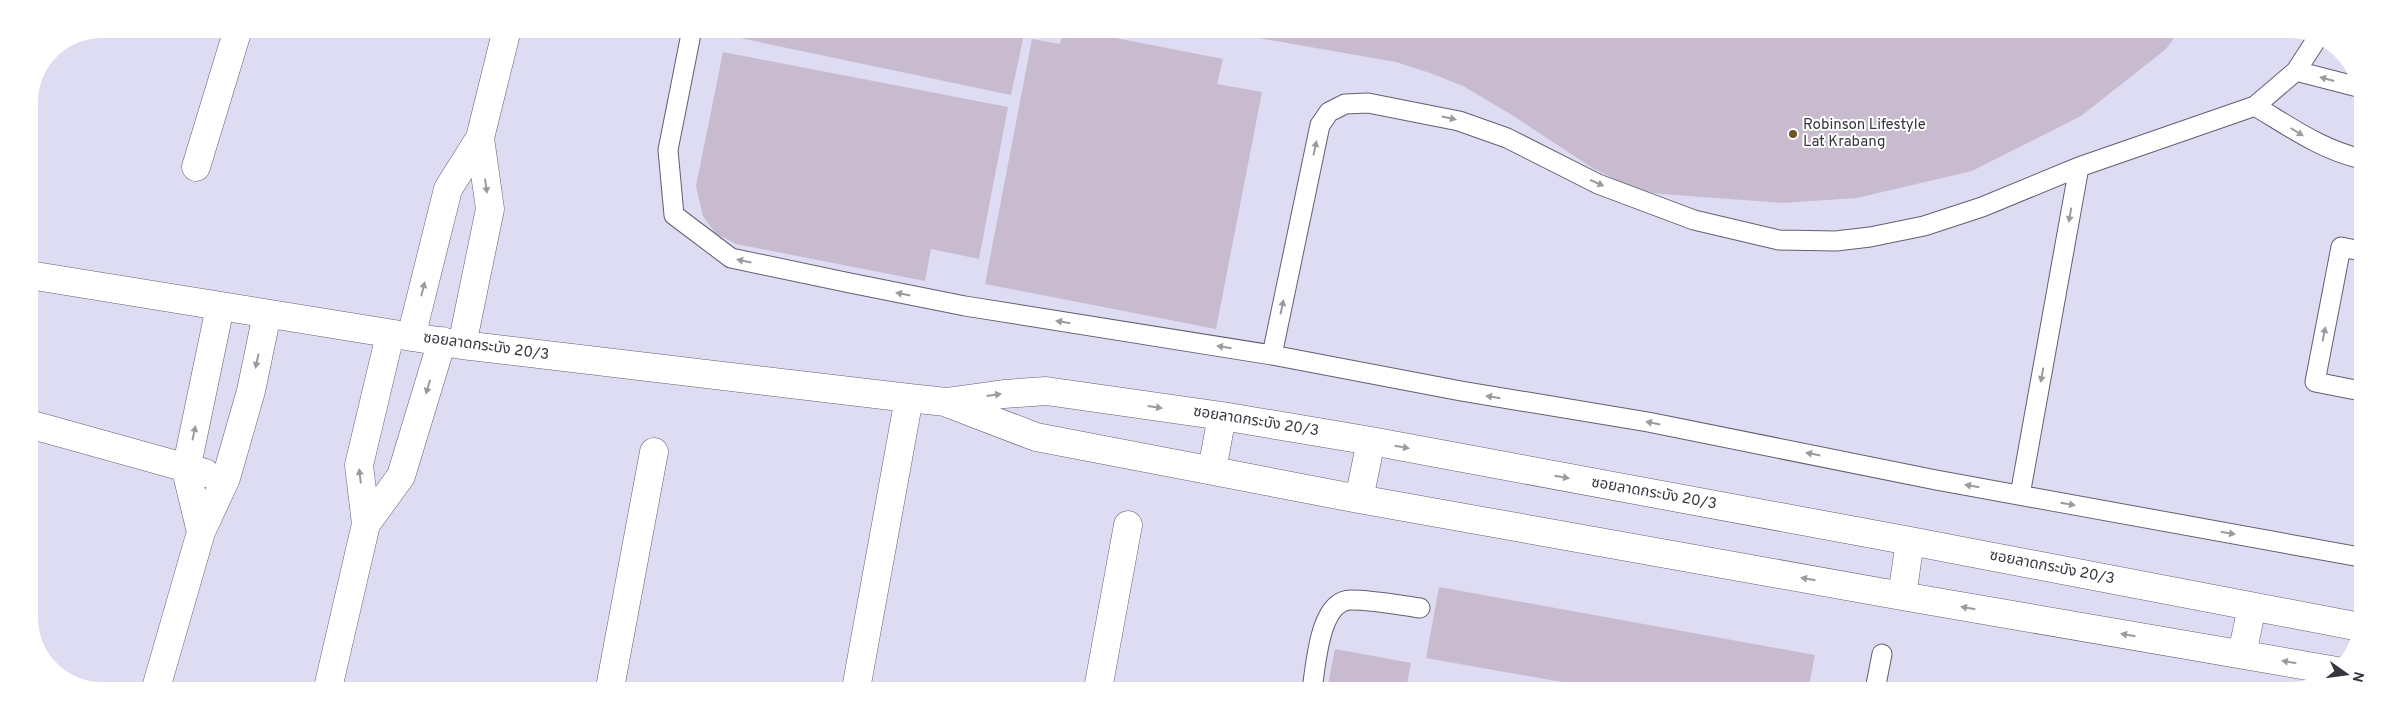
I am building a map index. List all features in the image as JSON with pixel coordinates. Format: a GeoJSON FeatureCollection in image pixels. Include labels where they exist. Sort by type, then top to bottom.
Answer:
{"type":"FeatureCollection","features":[{"type":"Feature","properties":{"kind":"street"},"geometry":{"type":"LineString","coordinates":[[196,167],[235,38]]}},
{"type":"Feature","properties":{"kind":"street"},"geometry":{"type":"LineString","coordinates":[[329,682],[366,524],[358,465],[448,190],[480,138],[506,38]]}},
{"type":"Feature","properties":{"kind":"street"},"geometry":{"type":"LineString","coordinates":[[366,524],[401,476],[452,343],[490,210],[480,138]]}},
{"type":"Feature","properties":{"kind":"street","name":"ซอยลาดกระบัง 20/3"},"geometry":{"type":"LineString","coordinates":[[38,277],[401,336],[909,398],[946,402],[1004,394],[1046,391],[1222,416],[1371,441],[2353,626]]}},
{"type":"Feature","properties":{"kind":"street"},"geometry":{"type":"LineString","coordinates":[[201,532],[186,470],[220,307]]}},
{"type":"Feature","properties":{"kind":"street"},"geometry":{"type":"LineString","coordinates":[[158,682],[201,532],[226,478],[251,392],[267,314]]}},
{"type":"Feature","properties":{"kind":"street"},"geometry":{"type":"LineString","coordinates":[[857,682],[909,398]]}},
{"type":"Feature","properties":{"kind":"street","name":"ซอยลาดกระบัง 20/3"},"geometry":{"type":"LineString","coordinates":[[946,402],[1036,437],[1359,499],[1902,596],[2321,668]]}},
{"type":"Feature","properties":{"kind":"street"},"geometry":{"type":"LineString","coordinates":[[1212,470],[1222,416]]}},
{"type":"Feature","properties":{"kind":"street"},"geometry":{"type":"LineString","coordinates":[[38,427],[186,470],[226,478]]}},
{"type":"Feature","properties":{"kind":"street"},"geometry":{"type":"LineString","coordinates":[[1359,499],[1371,441]]}},
{"type":"Feature","properties":{"kind":"street"},"geometry":{"type":"LineString","coordinates":[[611,682],[654,452]]}},
{"type":"Feature","properties":{"kind":"street"},"geometry":{"type":"LineString","coordinates":[[1099,682],[1128,525]]}},
{"type":"Feature","properties":{"kind":"street"},"geometry":{"type":"LineString","coordinates":[[1902,596],[1910,541]]}},
{"type":"Feature","properties":{"kind":"street"},"geometry":{"type":"LineString","coordinates":[[2242,654],[2252,607]]}},
{"type":"Feature","properties":{"kind":"lane"},"geometry":{"type":"LineString","coordinates":[[690,38],[668,150],[674,215],[731,258],[965,306],[1272,355],[1461,392],[1648,422],[2020,495],[2354,556]]}},
{"type":"Feature","properties":{"kind":"lane"},"geometry":{"type":"LineString","coordinates":[[1272,355],[1320,125],[1329,112],[1345,104],[1368,103],[1459,120],[1507,138],[1598,184],[1702,222],[1779,240],[1836,241],[1870,237],[1924,226],[1982,207],[2079,167],[2255,106],[2296,71],[2315,42]]}},
{"type":"Feature","properties":{"kind":"lane"},"geometry":{"type":"LineString","coordinates":[[2296,71],[2351,85]]}},
{"type":"Feature","properties":{"kind":"lane"},"geometry":{"type":"LineString","coordinates":[[2255,106],[2313,142],[2353,157]]}},
{"type":"Feature","properties":{"kind":"lane"},"geometry":{"type":"LineString","coordinates":[[2020,495],[2079,167]]}},
{"type":"Feature","properties":{"kind":"lane"},"geometry":{"type":"LineString","coordinates":[[2353,249],[2341,247],[2314,382],[2354,390]]}},
{"type":"Feature","properties":{"kind":"lane"},"geometry":{"type":"LineString","coordinates":[[1313,682],[1321,636],[1328,615],[1337,605],[1349,600],[1420,608]]}},
{"type":"Feature","properties":{"kind":"lane"},"geometry":{"type":"LineString","coordinates":[[1877,682],[1882,654]]}},
{"type":"Feature","properties":{"kind":"building"},"geometry":{"type":"Polygon","coordinates":[[[740,38],[1023,38],[1011,95],[740,38]]]}},
{"type":"Feature","properties":{"kind":"building"},"geometry":{"type":"Polygon","coordinates":[[[1061,38],[1116,38],[1223,59],[1217,84],[1262,92],[1216,329],[985,284],[1032,39],[1060,44],[1061,38]]]}},
{"type":"Feature","properties":{"kind":"building","name":"Robinson Lifestyle Lat Krabang"},"geometry":{"type":"Polygon","coordinates":[[[1258,38],[2174,38],[2166,49],[2081,116],[1972,171],[1857,198],[1782,203],[1661,194],[1637,190],[1594,169],[1512,115],[1463,86],[1396,62],[1258,38]]]}},
{"type":"Feature","properties":{"kind":"building"},"geometry":{"type":"Polygon","coordinates":[[[723,52],[1008,107],[979,259],[931,249],[925,281],[736,244],[715,233],[703,216],[696,186],[723,52]]]}},
{"type":"Feature","properties":{"kind":"building"},"geometry":{"type":"Polygon","coordinates":[[[1439,587],[1815,655],[1810,682],[1561,682],[1426,658],[1439,587]]]}},
{"type":"Feature","properties":{"kind":"building"},"geometry":{"type":"Polygon","coordinates":[[[1335,649],[1411,663],[1407,682],[1328,682],[1335,649]]]}},
{"type":"Feature","properties":{"kind":"place","name":"Robinson Lifestyle Lat Krabang"},"geometry":{"type":"Point","coordinates":[1793,134]}}]}
